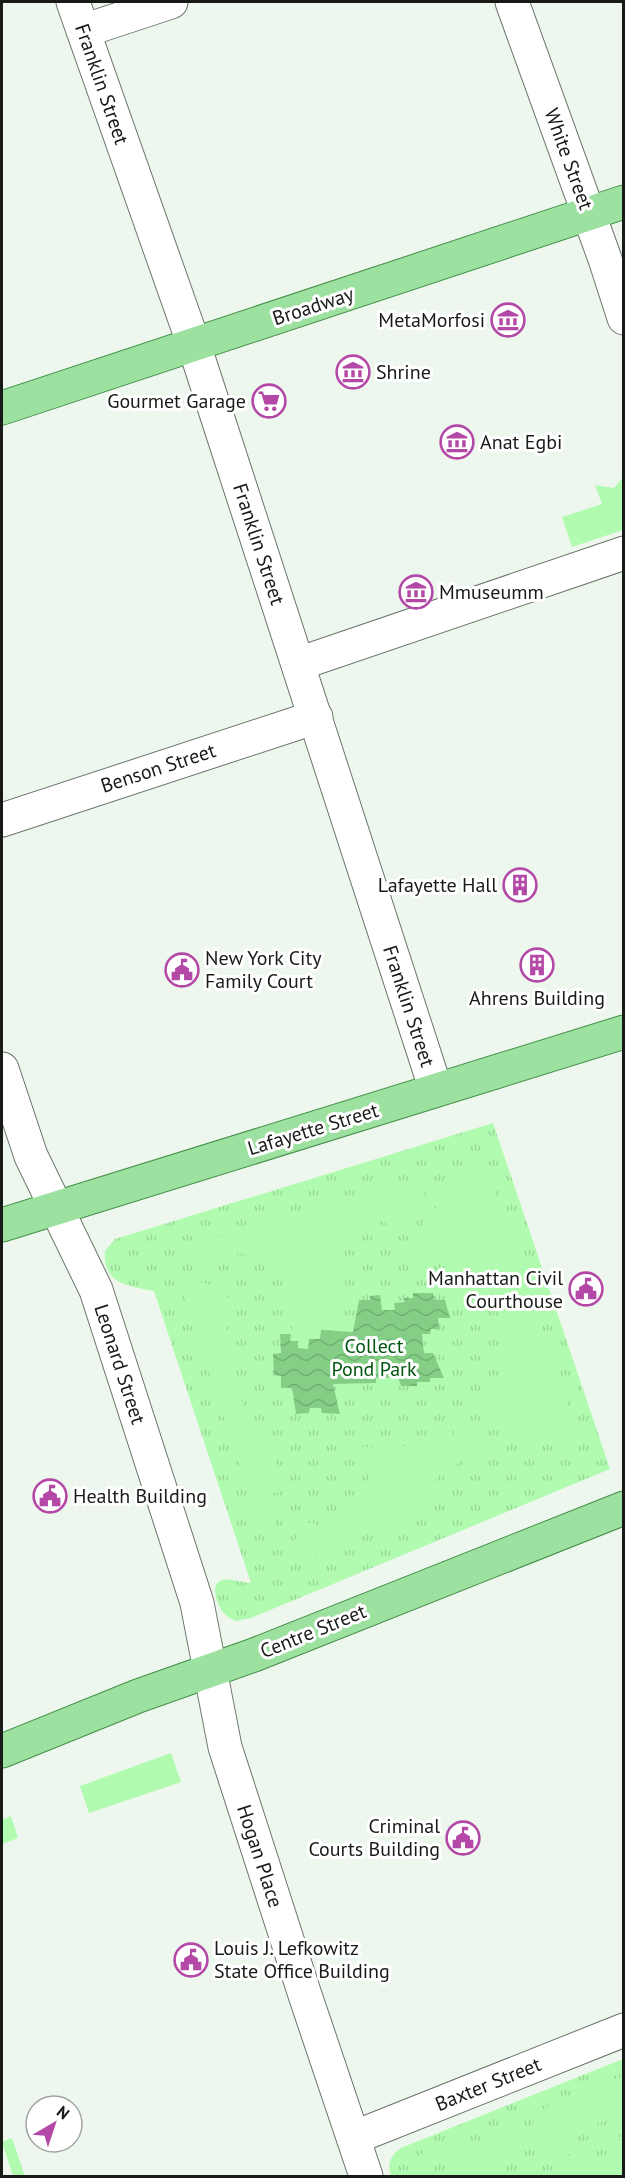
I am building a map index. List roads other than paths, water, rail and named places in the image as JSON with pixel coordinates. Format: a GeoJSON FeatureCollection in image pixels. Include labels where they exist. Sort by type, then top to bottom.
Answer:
{"type":"FeatureCollection","features":[{"type":"Feature","properties":{"kind":"main road","name":"Broadway"},"geometry":{"type":"LineString","coordinates":[[2,408],[624,202]]}},
{"type":"Feature","properties":{"kind":"main road","name":"Lafayette Street"},"geometry":{"type":"LineString","coordinates":[[2,1225],[624,1032]]}},
{"type":"Feature","properties":{"kind":"main road","name":"Centre Street"},"geometry":{"type":"LineString","coordinates":[[2,1751],[624,1508]]}},
{"type":"Feature","properties":{"kind":"street"},"geometry":{"type":"LineString","coordinates":[[78,16],[171,2]]}},
{"type":"Feature","properties":{"kind":"street","name":"White Street"},"geometry":{"type":"LineString","coordinates":[[512,2],[624,318]]}},
{"type":"Feature","properties":{"kind":"street","name":"Franklin Street"},"geometry":{"type":"LineString","coordinates":[[78,16],[194,345],[436,1090]]}},
{"type":"Feature","properties":{"kind":"street"},"geometry":{"type":"LineString","coordinates":[[298,664],[624,553]]}},
{"type":"Feature","properties":{"kind":"street","name":"Benson Street"},"geometry":{"type":"LineString","coordinates":[[2,820],[316,717]]}},
{"type":"Feature","properties":{"kind":"street","name":"Leonard Street"},"geometry":{"type":"LineString","coordinates":[[2,1069],[31,1156],[96,1290],[197,1603],[210,1670]]}},
{"type":"Feature","properties":{"kind":"street","name":"Hogan Place"},"geometry":{"type":"LineString","coordinates":[[210,1670],[225,1747],[366,2176]]}},
{"type":"Feature","properties":{"kind":"street","name":"Baxter Street"},"geometry":{"type":"LineString","coordinates":[[353,2138],[624,2030]]}},
{"type":"Feature","properties":{"kind":"water"},"geometry":{"type":"Polygon","coordinates":[[[413,1293],[433,1293],[435,1300],[445,1300],[450,1318],[438,1318],[439,1329],[431,1329],[430,1334],[422,1334],[424,1353],[433,1353],[444,1378],[430,1378],[430,1382],[417,1382],[417,1386],[401,1386],[398,1378],[376,1378],[376,1383],[333,1384],[340,1414],[322,1413],[321,1408],[310,1408],[309,1413],[296,1414],[292,1388],[281,1388],[281,1376],[274,1375],[273,1354],[281,1353],[280,1334],[291,1334],[290,1341],[298,1341],[298,1348],[308,1349],[309,1339],[320,1339],[321,1330],[353,1332],[359,1300],[370,1300],[370,1296],[380,1295],[382,1310],[395,1310],[394,1303],[405,1302],[404,1298],[413,1298],[413,1293]]]}},
{"type":"Feature","properties":{"kind":"place","name":"MetaMorfosi"},"geometry":{"type":"Point","coordinates":[508,320]}},
{"type":"Feature","properties":{"kind":"place","name":"Shrine"},"geometry":{"type":"Point","coordinates":[353,372]}},
{"type":"Feature","properties":{"kind":"place","name":"Gourmet Garage"},"geometry":{"type":"Point","coordinates":[269,401]}},
{"type":"Feature","properties":{"kind":"place","name":"Anat Egbi"},"geometry":{"type":"Point","coordinates":[457,442]}},
{"type":"Feature","properties":{"kind":"place","name":"Mmuseumm"},"geometry":{"type":"Point","coordinates":[416,592]}},
{"type":"Feature","properties":{"kind":"place","name":"Lafayette Hall"},"geometry":{"type":"Point","coordinates":[520,885]}},
{"type":"Feature","properties":{"kind":"place","name":"Ahrens Building"},"geometry":{"type":"Point","coordinates":[537,965]}},
{"type":"Feature","properties":{"kind":"place","name":"New York City Family Court"},"geometry":{"type":"Point","coordinates":[182,970]}},
{"type":"Feature","properties":{"kind":"place","name":"Manhattan Civil Courthouse"},"geometry":{"type":"Point","coordinates":[586,1289]}},
{"type":"Feature","properties":{"kind":"place","name":"Health Building"},"geometry":{"type":"Point","coordinates":[50,1496]}},
{"type":"Feature","properties":{"kind":"place","name":"Criminal Courts Building"},"geometry":{"type":"Point","coordinates":[463,1838]}},
{"type":"Feature","properties":{"kind":"place","name":"Louis J. Lefkowitz State Office Building"},"geometry":{"type":"Point","coordinates":[191,1960]}},
{"type":"Feature","properties":{"kind":"park label","name":"Collect Pond Park"},"geometry":{"type":"Point","coordinates":[374,1358]}}]}
